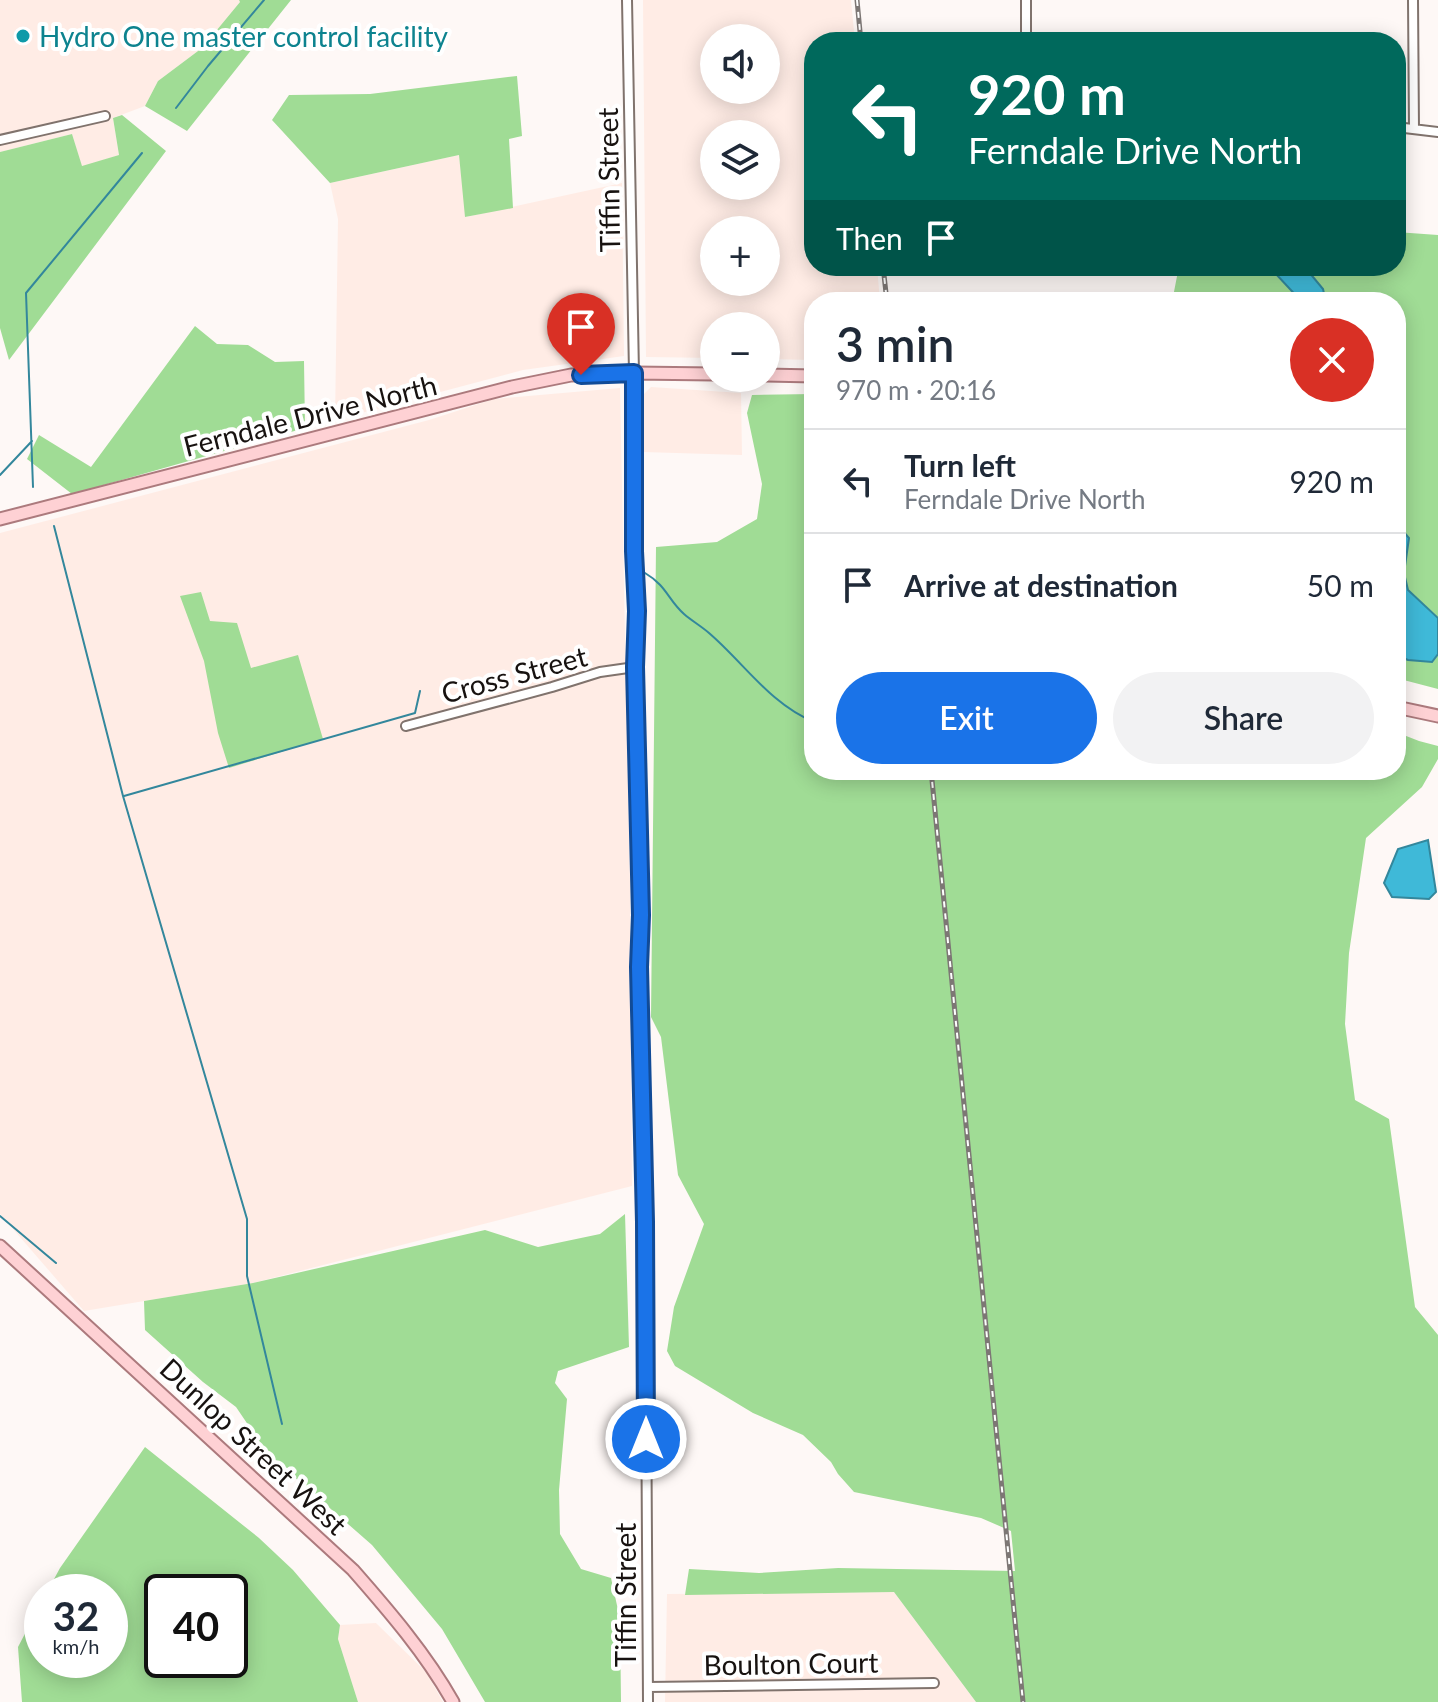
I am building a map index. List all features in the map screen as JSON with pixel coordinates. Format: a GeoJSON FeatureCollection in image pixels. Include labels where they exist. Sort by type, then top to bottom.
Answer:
{"type":"FeatureCollection","features":[{"type":"Feature","properties":{"kind":"main road","name":"Ferndale Drive North"},"geometry":{"type":"LineString","coordinates":[[0,519],[512,387],[571,375],[700,374]]}},
{"type":"Feature","properties":{"kind":"main road"},"geometry":{"type":"LineString","coordinates":[[780,375],[804,376]]}},
{"type":"Feature","properties":{"kind":"main road"},"geometry":{"type":"LineString","coordinates":[[1406,709],[1438,716]]}},
{"type":"Feature","properties":{"kind":"main road","name":"Dunlop Street West"},"geometry":{"type":"LineString","coordinates":[[0,1246],[353,1570],[441,1680],[453,1702]]}},
{"type":"Feature","properties":{"kind":"street","name":"Tiffin Street"},"geometry":{"type":"LineString","coordinates":[[627,0],[641,915],[639,967],[645,1253],[648,1702]]}},
{"type":"Feature","properties":{"kind":"street"},"geometry":{"type":"LineString","coordinates":[[1026,0],[1026,32]]}},
{"type":"Feature","properties":{"kind":"street"},"geometry":{"type":"LineString","coordinates":[[1413,0],[1414,129]]}},
{"type":"Feature","properties":{"kind":"street"},"geometry":{"type":"LineString","coordinates":[[0,140],[105,116]]}},
{"type":"Feature","properties":{"kind":"street"},"geometry":{"type":"LineString","coordinates":[[1406,128],[1438,132]]}},
{"type":"Feature","properties":{"kind":"street","name":"Cross Street"},"geometry":{"type":"LineString","coordinates":[[406,726],[600,672],[635,667]]}},
{"type":"Feature","properties":{"kind":"street","name":"Boulton Court"},"geometry":{"type":"LineString","coordinates":[[648,1687],[934,1683]]}},
{"type":"Feature","properties":{"kind":"shaded area"},"geometry":{"type":"Polygon","coordinates":[[[0,0],[240,2],[202,48],[158,81],[145,106],[113,118],[119,155],[82,167],[72,134],[0,152],[0,0]]]}},
{"type":"Feature","properties":{"kind":"shaded area"},"geometry":{"type":"Polygon","coordinates":[[[643,0],[851,0],[854,32],[804,32],[804,276],[878,276],[879,292],[804,292],[804,360],[780,359],[780,312],[700,312],[700,358],[646,357],[643,0]]]}},
{"type":"Feature","properties":{"kind":"shaded area"},"geometry":{"type":"Polygon","coordinates":[[[459,155],[466,217],[622,183],[624,356],[523,370],[335,420],[338,219],[330,183],[459,155]]]}},
{"type":"Feature","properties":{"kind":"shaded area"},"geometry":{"type":"Polygon","coordinates":[[[651,387],[741,393],[742,455],[643,452],[644,394],[651,387]]]}},
{"type":"Feature","properties":{"kind":"shaded area"},"geometry":{"type":"Polygon","coordinates":[[[620,388],[630,883],[632,1186],[253,1283],[84,1311],[0,1214],[0,533],[429,420],[494,399],[620,388]]]}},
{"type":"Feature","properties":{"kind":"shaded area"},"geometry":{"type":"Polygon","coordinates":[[[894,1592],[976,1702],[665,1702],[667,1594],[894,1592]]]}},
{"type":"Feature","properties":{"kind":"shaded area"},"geometry":{"type":"Polygon","coordinates":[[[376,1623],[426,1672],[443,1702],[358,1702],[338,1639],[340,1625],[376,1623]]]}},
{"type":"Feature","properties":{"kind":"green space"},"geometry":{"type":"Polygon","coordinates":[[[239,0],[291,0],[187,131],[145,106],[158,81],[202,48],[239,0]]]}},
{"type":"Feature","properties":{"kind":"green space"},"geometry":{"type":"Polygon","coordinates":[[[517,76],[522,136],[509,139],[513,208],[465,217],[459,155],[330,183],[272,120],[289,95],[370,94],[517,76]]]}},
{"type":"Feature","properties":{"kind":"green space"},"geometry":{"type":"Polygon","coordinates":[[[122,115],[166,151],[9,360],[0,328],[0,152],[72,134],[82,166],[119,155],[113,118],[122,115]]]}},
{"type":"Feature","properties":{"kind":"green space"},"geometry":{"type":"Polygon","coordinates":[[[1406,233],[1438,235],[1438,689],[1406,681],[1406,292],[1174,292],[1177,276],[1406,276],[1406,233]]]}},
{"type":"Feature","properties":{"kind":"green space"},"geometry":{"type":"Polygon","coordinates":[[[195,326],[217,344],[248,345],[275,362],[304,361],[305,428],[72,494],[27,459],[39,435],[91,467],[195,326]]]}},
{"type":"Feature","properties":{"kind":"green space"},"geometry":{"type":"Polygon","coordinates":[[[804,394],[804,780],[1406,780],[1406,736],[1438,746],[1438,759],[1422,787],[1366,838],[1349,953],[1345,1024],[1355,1100],[1389,1119],[1415,1307],[1438,1335],[1438,1702],[976,1702],[894,1592],[685,1595],[689,1569],[759,1573],[838,1568],[1015,1571],[1011,1531],[981,1518],[854,1492],[831,1462],[803,1435],[753,1413],[675,1366],[667,1351],[674,1307],[704,1224],[678,1175],[661,1037],[651,1017],[656,547],[717,542],[757,519],[762,484],[747,413],[752,395],[804,394]]]}},
{"type":"Feature","properties":{"kind":"green space"},"geometry":{"type":"Polygon","coordinates":[[[201,592],[210,621],[237,623],[251,668],[298,655],[323,739],[229,768],[218,733],[204,661],[180,596],[201,592]]]}},
{"type":"Feature","properties":{"kind":"green space"},"geometry":{"type":"Polygon","coordinates":[[[625,1214],[629,1347],[558,1371],[555,1383],[567,1399],[559,1490],[560,1534],[581,1569],[611,1578],[620,1619],[621,1702],[485,1702],[442,1629],[372,1545],[268,1454],[236,1407],[145,1330],[144,1301],[253,1283],[485,1230],[538,1247],[600,1234],[625,1214]]]}},
{"type":"Feature","properties":{"kind":"green space"},"geometry":{"type":"Polygon","coordinates":[[[145,1447],[259,1538],[293,1570],[340,1625],[338,1639],[358,1702],[22,1702],[18,1647],[24,1636],[24,1678],[128,1678],[128,1574],[57,1574],[145,1447]]]}},
{"type":"Feature","properties":{"kind":"water"},"geometry":{"type":"Polygon","coordinates":[[[1278,276],[1312,276],[1324,292],[1293,292],[1278,276]]]}},
{"type":"Feature","properties":{"kind":"water"},"geometry":{"type":"Polygon","coordinates":[[[1406,582],[1408,590],[1438,618],[1438,654],[1432,662],[1408,660],[1406,582]]]}},
{"type":"Feature","properties":{"kind":"water"},"geometry":{"type":"Polygon","coordinates":[[[1428,840],[1436,892],[1429,899],[1392,897],[1384,883],[1398,849],[1428,840]]]}},
{"type":"Feature","properties":{"kind":"waterway"},"geometry":{"type":"LineString","coordinates":[[176,108],[264,0]]}},
{"type":"Feature","properties":{"kind":"waterway"},"geometry":{"type":"LineString","coordinates":[[33,487],[26,293],[142,153]]}},
{"type":"Feature","properties":{"kind":"waterway"},"geometry":{"type":"LineString","coordinates":[[0,475],[32,441]]}},
{"type":"Feature","properties":{"kind":"waterway"},"geometry":{"type":"LineString","coordinates":[[54,526],[123,796],[247,1219],[247,1276],[282,1424]]}},
{"type":"Feature","properties":{"kind":"waterway"},"geometry":{"type":"LineString","coordinates":[[645,573],[658,583],[684,614],[706,630],[771,694],[804,717]]}},
{"type":"Feature","properties":{"kind":"waterway"},"geometry":{"type":"LineString","coordinates":[[124,796],[415,713],[420,691]]}},
{"type":"Feature","properties":{"kind":"waterway"},"geometry":{"type":"LineString","coordinates":[[0,1216],[56,1263]]}},
{"type":"Feature","properties":{"kind":"railway"},"geometry":{"type":"LineString","coordinates":[[857,0],[860,32]]}},
{"type":"Feature","properties":{"kind":"railway"},"geometry":{"type":"LineString","coordinates":[[884,276],[886,292]]}},
{"type":"Feature","properties":{"kind":"railway"},"geometry":{"type":"LineString","coordinates":[[932,780],[1023,1702]]}},
{"type":"Feature","properties":{"kind":"place","name":"Hydro One master control facility"},"geometry":{"type":"Point","coordinates":[23,36]}},
{"type":"Feature","properties":{"kind":"route"},"geometry":{"type":"LineString","coordinates":[[581,375],[634,373],[646,1439]]}}]}
